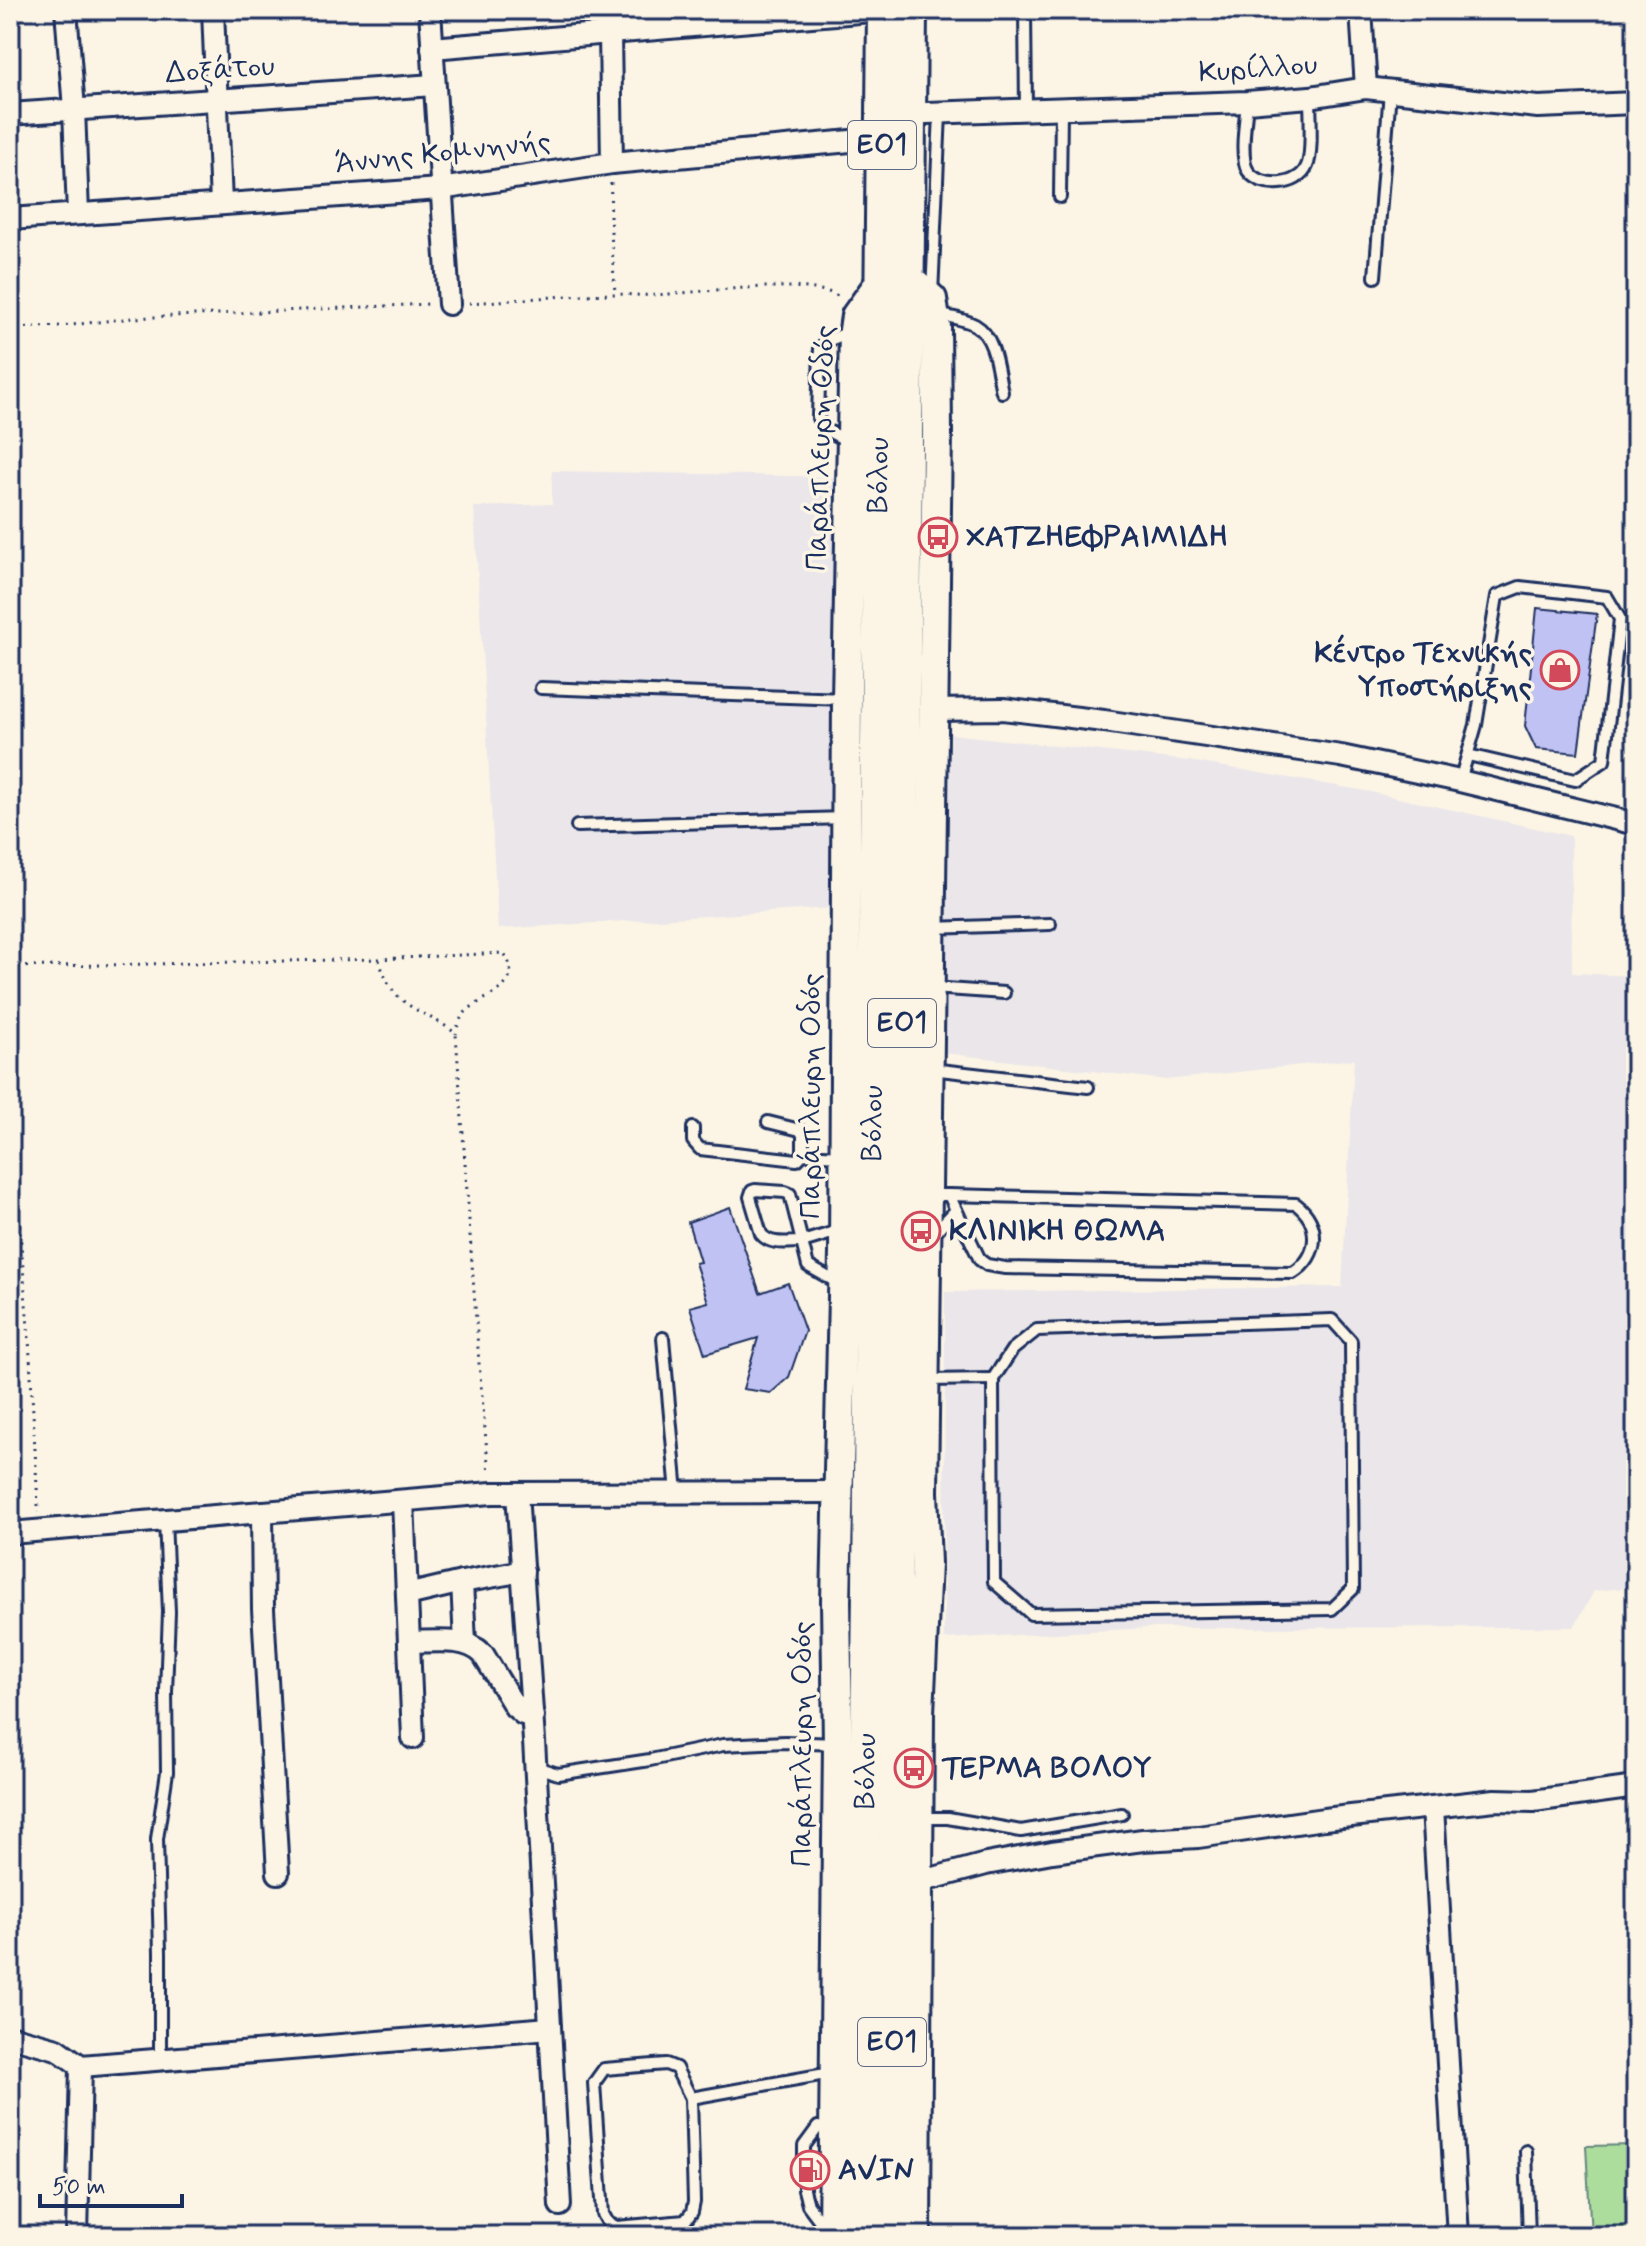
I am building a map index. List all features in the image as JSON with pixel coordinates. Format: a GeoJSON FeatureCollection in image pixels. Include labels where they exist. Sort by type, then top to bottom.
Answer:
{"type":"FeatureCollection","features":[{"type":"Feature","properties":{"kind":"main road","name":"Βόλου"},"geometry":{"type":"LineString","coordinates":[[883,10],[896,126],[906,1886],[889,2236]]}},
{"type":"Feature","properties":{"kind":"main road","name":"Βόλου"},"geometry":{"type":"LineString","coordinates":[[896,126],[911,10]]}},
{"type":"Feature","properties":{"kind":"main road","name":"Βόλου"},"geometry":{"type":"LineString","coordinates":[[860,2236],[850,1895],[869,1540],[895,280]]}},
{"type":"Feature","properties":{"kind":"street"},"geometry":{"type":"LineString","coordinates":[[66,10],[78,214]]}},
{"type":"Feature","properties":{"kind":"street"},"geometry":{"type":"LineString","coordinates":[[213,10],[221,204]]}},
{"type":"Feature","properties":{"kind":"street"},"geometry":{"type":"LineString","coordinates":[[430,10],[449,304]]}},
{"type":"Feature","properties":{"kind":"street"},"geometry":{"type":"LineString","coordinates":[[432,48],[883,10]]}},
{"type":"Feature","properties":{"kind":"street"},"geometry":{"type":"LineString","coordinates":[[1361,10],[1366,88]]}},
{"type":"Feature","properties":{"kind":"street"},"geometry":{"type":"LineString","coordinates":[[610,34],[612,163]]}},
{"type":"Feature","properties":{"kind":"street","name":"Δοξάτου"},"geometry":{"type":"LineString","coordinates":[[10,114],[434,85]]}},
{"type":"Feature","properties":{"kind":"street","name":"Κυρίλλου"},"geometry":{"type":"LineString","coordinates":[[896,126],[940,113],[1247,102],[1366,88],[1538,107],[1636,103]]}},
{"type":"Feature","properties":{"kind":"street","name":"Άννης Κομνηνής"},"geometry":{"type":"LineString","coordinates":[[10,219],[440,189],[896,126]]}},
{"type":"Feature","properties":{"kind":"street"},"geometry":{"type":"LineString","coordinates":[[895,280],[933,306],[937,432],[929,1069],[938,1195],[926,1241],[923,1492],[926,1563],[919,1713],[919,1818],[906,1886],[916,2236]]}},
{"type":"Feature","properties":{"kind":"street","name":"Παράπλευρη Οδός"},"geometry":{"type":"LineString","coordinates":[[826,2228],[834,2072],[850,1895],[838,1744],[836,1601],[844,1286],[847,699],[854,330],[856,316],[895,280]]}},
{"type":"Feature","properties":{"kind":"street"},"geometry":{"type":"LineString","coordinates":[[933,710],[1003,709],[1341,756],[1636,824]]}},
{"type":"Feature","properties":{"kind":"street"},"geometry":{"type":"LineString","coordinates":[[10,1533],[492,1493],[838,1492]]}},
{"type":"Feature","properties":{"kind":"street"},"geometry":{"type":"LineString","coordinates":[[517,1493],[533,1716],[560,2205]]}},
{"type":"Feature","properties":{"kind":"street"},"geometry":{"type":"LineString","coordinates":[[403,1501],[413,1738]]}},
{"type":"Feature","properties":{"kind":"street"},"geometry":{"type":"LineString","coordinates":[[262,1512],[263,1609],[278,1873]]}},
{"type":"Feature","properties":{"kind":"street"},"geometry":{"type":"LineString","coordinates":[[407,1595],[523,1571]]}},
{"type":"Feature","properties":{"kind":"street"},"geometry":{"type":"LineString","coordinates":[[462,1582],[465,1643]]}},
{"type":"Feature","properties":{"kind":"street"},"geometry":{"type":"LineString","coordinates":[[409,1642],[472,1644],[483,1654],[519,1712],[533,1716]]}},
{"type":"Feature","properties":{"kind":"street"},"geometry":{"type":"LineString","coordinates":[[850,1895],[906,1886],[986,1864],[1052,1852],[1143,1840],[1198,1837],[1324,1819],[1495,1800],[1533,1801],[1636,1787]]}},
{"type":"Feature","properties":{"kind":"street"},"geometry":{"type":"LineString","coordinates":[[1433,1807],[1458,2236]]}},
{"type":"Feature","properties":{"kind":"street"},"geometry":{"type":"LineString","coordinates":[[10,2036],[57,2049],[81,2066],[550,2028]]}},
{"type":"Feature","properties":{"kind":"street"},"geometry":{"type":"LineString","coordinates":[[77,2236],[81,2066]]}},
{"type":"Feature","properties":{"kind":"lane"},"geometry":{"type":"LineString","coordinates":[[1025,10],[1026,110]]}},
{"type":"Feature","properties":{"kind":"lane"},"geometry":{"type":"LineString","coordinates":[[1375,277],[1390,91]]}},
{"type":"Feature","properties":{"kind":"lane"},"geometry":{"type":"LineString","coordinates":[[1247,102],[1244,161],[1249,172],[1275,183],[1288,182],[1303,174],[1309,162],[1310,97]]}},
{"type":"Feature","properties":{"kind":"lane"},"geometry":{"type":"LineString","coordinates":[[1060,197],[1061,109]]}},
{"type":"Feature","properties":{"kind":"lane"},"geometry":{"type":"LineString","coordinates":[[940,113],[933,306],[983,332],[992,348],[1002,392]]}},
{"type":"Feature","properties":{"kind":"lane"},"geometry":{"type":"LineString","coordinates":[[1460,781],[1476,725],[1497,596],[1520,587],[1607,597],[1620,619],[1604,761],[1575,780],[1468,755]]}},
{"type":"Feature","properties":{"kind":"lane"},"geometry":{"type":"LineString","coordinates":[[541,688],[847,699]]}},
{"type":"Feature","properties":{"kind":"lane"},"geometry":{"type":"LineString","coordinates":[[577,826],[847,818]]}},
{"type":"Feature","properties":{"kind":"lane"},"geometry":{"type":"LineString","coordinates":[[930,928],[1050,924]]}},
{"type":"Feature","properties":{"kind":"lane"},"geometry":{"type":"LineString","coordinates":[[930,988],[1004,993]]}},
{"type":"Feature","properties":{"kind":"lane"},"geometry":{"type":"LineString","coordinates":[[929,1069],[1088,1087]]}},
{"type":"Feature","properties":{"kind":"lane"},"geometry":{"type":"LineString","coordinates":[[693,1128],[693,1141],[700,1149],[800,1159],[803,1135],[800,1130],[768,1122]]}},
{"type":"Feature","properties":{"kind":"lane"},"geometry":{"type":"LineString","coordinates":[[803,1154],[844,1156]]}},
{"type":"Feature","properties":{"kind":"lane"},"geometry":{"type":"LineString","coordinates":[[844,1229],[802,1242],[775,1243],[761,1234],[750,1197],[752,1191],[790,1194],[802,1242],[808,1266],[844,1286]]}},
{"type":"Feature","properties":{"kind":"lane"},"geometry":{"type":"LineString","coordinates":[[938,1195],[1296,1204],[1308,1215],[1315,1239],[1311,1255],[1293,1273],[1005,1268],[983,1264],[956,1210],[938,1195]]}},
{"type":"Feature","properties":{"kind":"lane"},"geometry":{"type":"LineString","coordinates":[[926,1241],[956,1210]]}},
{"type":"Feature","properties":{"kind":"lane"},"geometry":{"type":"LineString","coordinates":[[1332,1320],[1351,1341],[1353,1589],[1332,1609],[1031,1614],[994,1582],[993,1379],[1012,1350],[1037,1330],[1332,1320]]}},
{"type":"Feature","properties":{"kind":"lane"},"geometry":{"type":"LineString","coordinates":[[663,1338],[677,1493]]}},
{"type":"Feature","properties":{"kind":"lane"},"geometry":{"type":"LineString","coordinates":[[925,1380],[993,1379]]}},
{"type":"Feature","properties":{"kind":"lane"},"geometry":{"type":"LineString","coordinates":[[160,2060],[157,1839],[167,1772],[169,1612],[165,1520]]}},
{"type":"Feature","properties":{"kind":"lane"},"geometry":{"type":"LineString","coordinates":[[535,1766],[558,1774],[723,1745],[785,1742],[838,1744]]}},
{"type":"Feature","properties":{"kind":"lane"},"geometry":{"type":"LineString","coordinates":[[919,1818],[948,1818],[1021,1831],[1122,1814]]}},
{"type":"Feature","properties":{"kind":"lane"},"geometry":{"type":"LineString","coordinates":[[666,2064],[676,2068],[691,2098],[692,2212],[685,2221],[617,2227],[608,2223],[603,2214],[594,2083],[597,2076],[604,2069],[666,2064]]}},
{"type":"Feature","properties":{"kind":"lane"},"geometry":{"type":"LineString","coordinates":[[691,2098],[834,2072]]}},
{"type":"Feature","properties":{"kind":"lane"},"geometry":{"type":"LineString","coordinates":[[818,2127],[804,2146],[804,2190],[808,2205],[826,2228]]}},
{"type":"Feature","properties":{"kind":"lane"},"geometry":{"type":"LineString","coordinates":[[1526,2151],[1529,2236]]}},
{"type":"Feature","properties":{"kind":"path"},"geometry":{"type":"LineString","coordinates":[[612,163],[610,208],[615,294]]}},
{"type":"Feature","properties":{"kind":"path"},"geometry":{"type":"LineString","coordinates":[[10,967],[378,959],[504,953],[510,967],[507,984],[462,1016],[456,1034],[479,1363],[492,1493]]}},
{"type":"Feature","properties":{"kind":"path"},"geometry":{"type":"LineString","coordinates":[[378,959],[399,998],[456,1034]]}},
{"type":"Feature","properties":{"kind":"path"},"geometry":{"type":"LineString","coordinates":[[10,1113],[29,1339],[38,1505],[32,1531]]}},
{"type":"Feature","properties":{"kind":"shaded area"},"geometry":{"type":"Polygon","coordinates":[[[552,471],[839,477],[831,908],[498,929],[474,507],[552,504],[552,471]]]}},
{"type":"Feature","properties":{"kind":"shaded area"},"geometry":{"type":"Polygon","coordinates":[[[951,734],[1189,761],[1366,791],[1571,836],[1572,973],[1636,976],[1636,1587],[1594,1591],[1574,1627],[1148,1628],[944,1639],[945,1292],[1342,1287],[1354,1059],[1166,1080],[944,1053],[951,734]]]}},
{"type":"Feature","properties":{"kind":"green space"},"geometry":{"type":"Polygon","coordinates":[[[1636,2145],[1636,2236],[1591,2236],[1586,2146],[1636,2145]]]}},
{"type":"Feature","properties":{"kind":"building","name":"Κέντρο Τεχνικής Υποστήριξης"},"geometry":{"type":"Polygon","coordinates":[[[1537,608],[1597,614],[1578,753],[1536,749],[1525,726],[1537,608]]]}},
{"type":"Feature","properties":{"kind":"building"},"geometry":{"type":"Polygon","coordinates":[[[730,1207],[760,1293],[788,1283],[805,1331],[789,1377],[771,1393],[743,1389],[758,1338],[705,1354],[690,1307],[708,1302],[695,1263],[700,1262],[688,1222],[730,1207]]]}},
{"type":"Feature","properties":{"kind":"place","name":"ΧΑΤΖΗΕΦΡΑΙΜΙΔΗ"},"geometry":{"type":"Point","coordinates":[938,537]}},
{"type":"Feature","properties":{"kind":"place","name":"Κέντρο Τεχνικής Υποστήριξης"},"geometry":{"type":"Point","coordinates":[1560,670]}},
{"type":"Feature","properties":{"kind":"place","name":"ΚΛΙΝΙΚΗ ΘΩΜΑ"},"geometry":{"type":"Point","coordinates":[921,1231]}},
{"type":"Feature","properties":{"kind":"place","name":"ΤΕΡΜΑ ΒΟΛΟΥ"},"geometry":{"type":"Point","coordinates":[914,1768]}},
{"type":"Feature","properties":{"kind":"place","name":"AVIN"},"geometry":{"type":"Point","coordinates":[810,2170]}}]}
